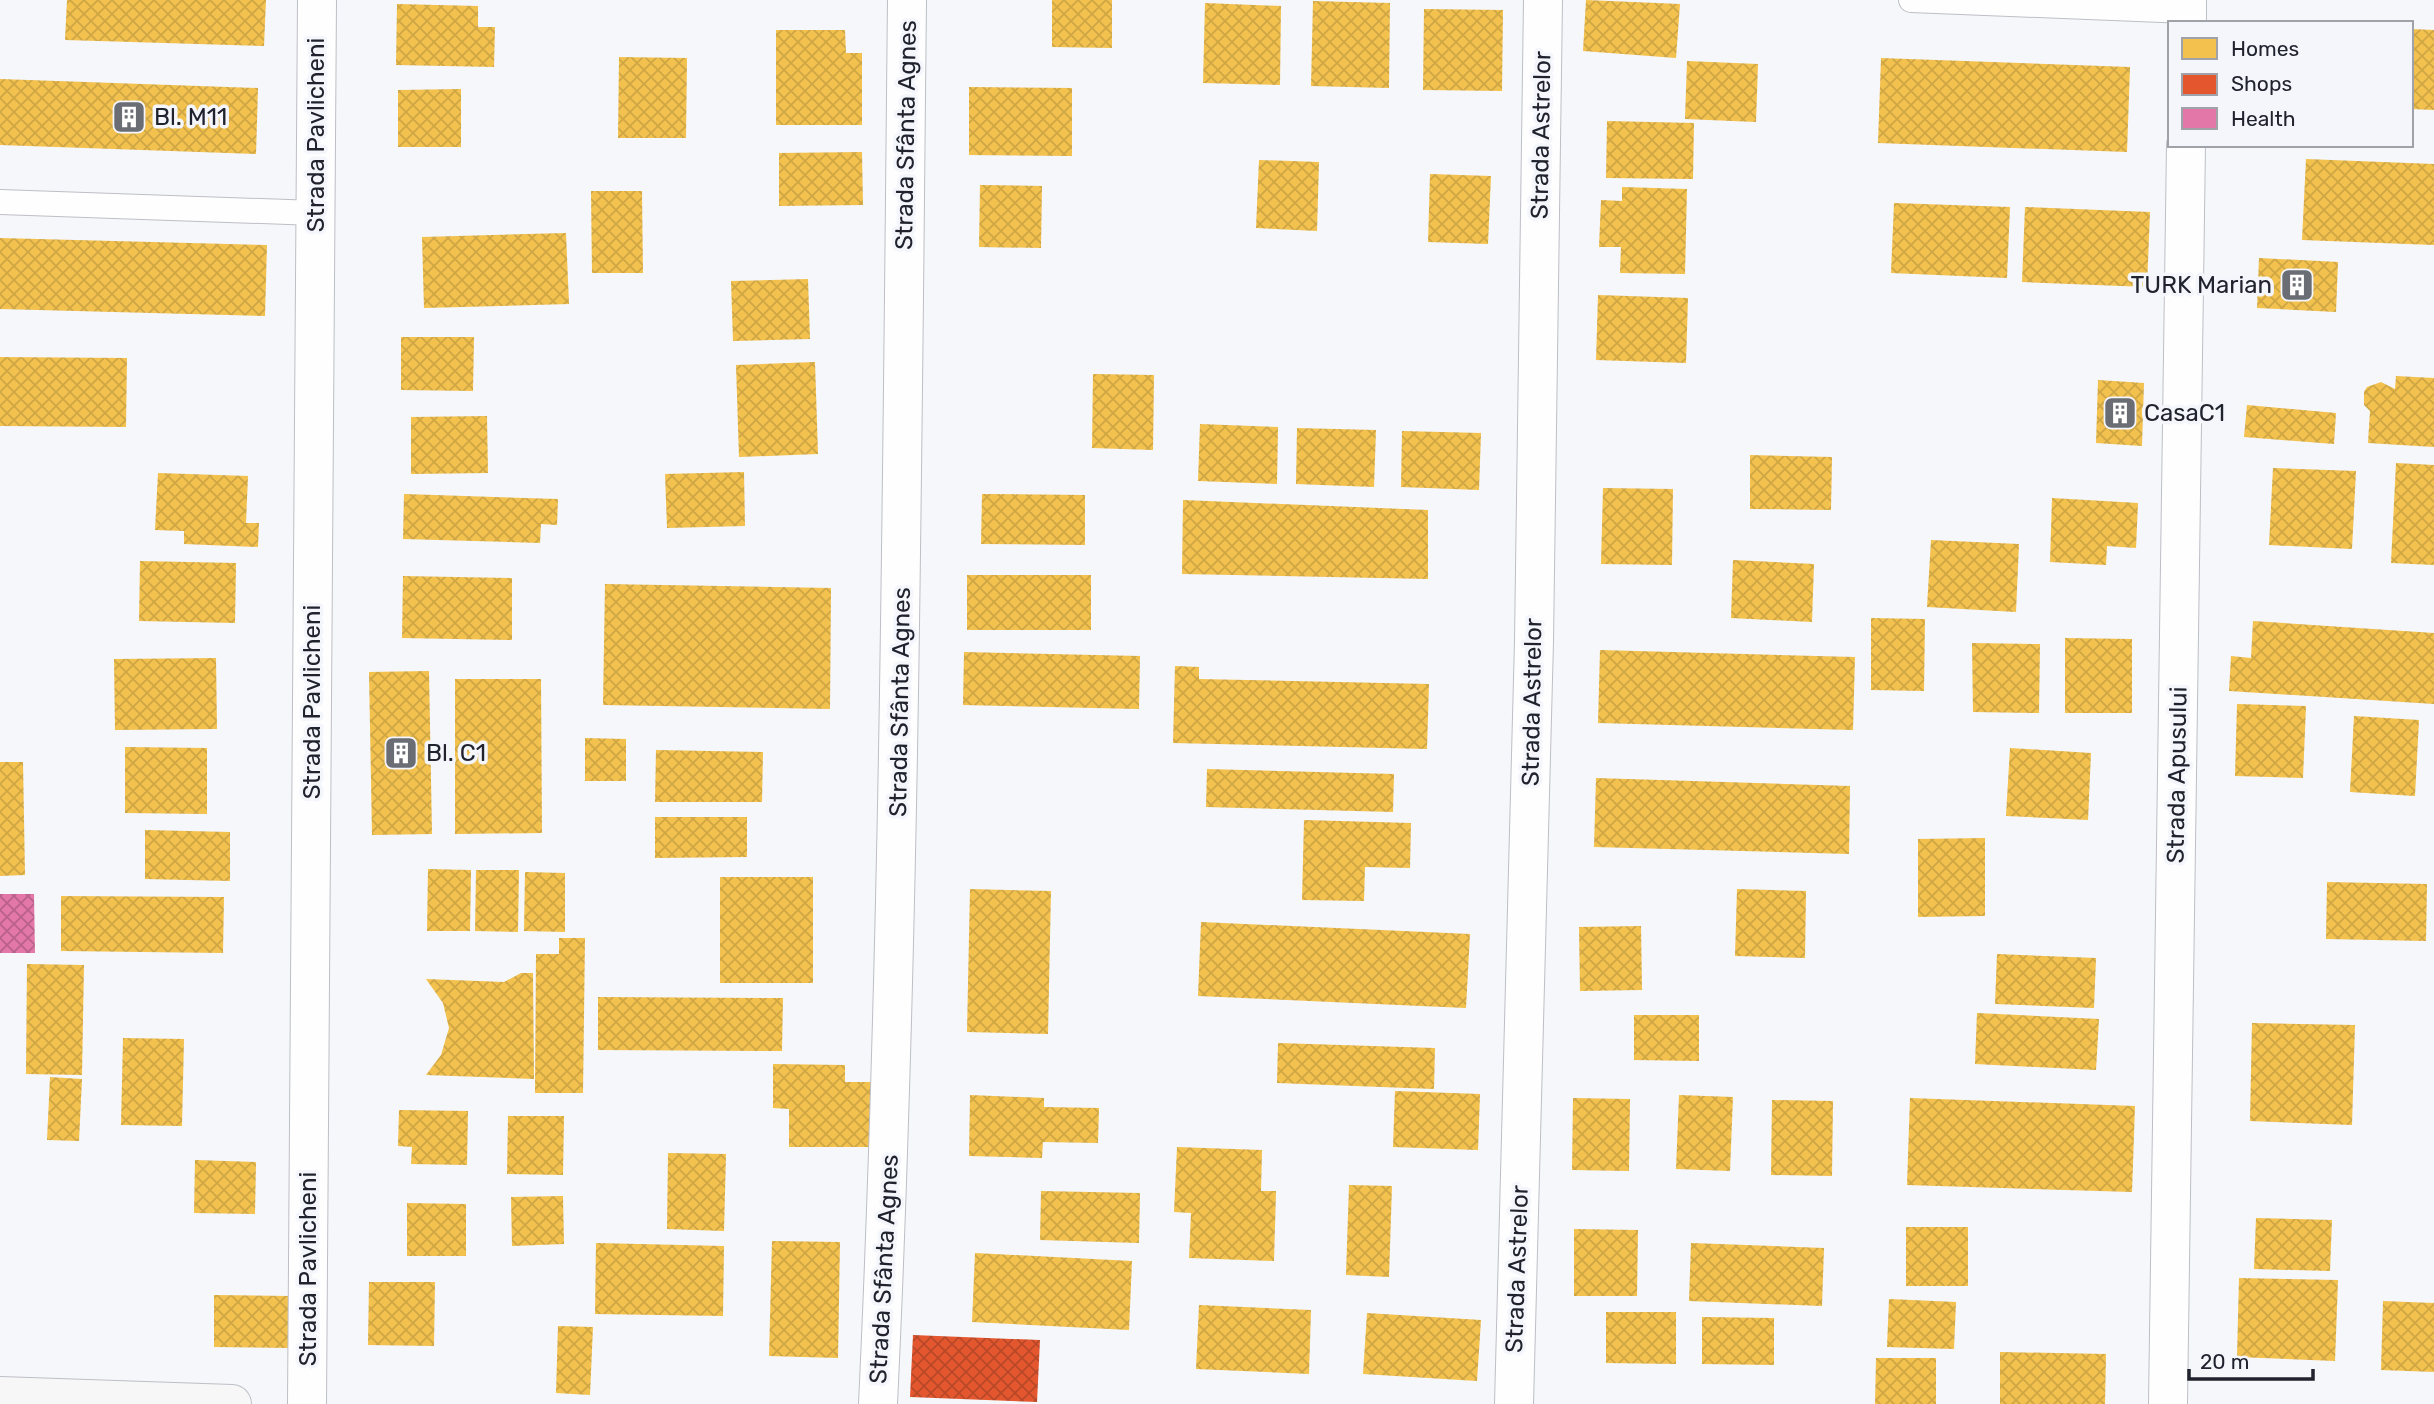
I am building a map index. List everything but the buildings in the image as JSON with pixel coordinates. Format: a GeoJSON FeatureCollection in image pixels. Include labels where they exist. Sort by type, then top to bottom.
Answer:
{"type":"FeatureCollection","features":[{"type":"Feature","properties":{"kind":"street","name":"Strada Pavlicheni"},"geometry":{"type":"LineString","coordinates":[[307,1404],[317,0]]}},
{"type":"Feature","properties":{"kind":"street","name":"Strada Sfânta Agnes"},"geometry":{"type":"LineString","coordinates":[[878,1404],[891,1129],[898,850],[907,0]]}},
{"type":"Feature","properties":{"kind":"street","name":"Strada Astrelor"},"geometry":{"type":"LineString","coordinates":[[1514,1404],[1534,641],[1543,0]]}},
{"type":"Feature","properties":{"kind":"street","name":"Strada Apusului"},"geometry":{"type":"LineString","coordinates":[[2168,1404],[2186,147]]}},
{"type":"Feature","properties":{"kind":"street"},"geometry":{"type":"LineString","coordinates":[[0,1396],[232,1404]]}},
{"type":"Feature","properties":{"kind":"lane"},"geometry":{"type":"LineString","coordinates":[[1911,0],[2187,11]]}},
{"type":"Feature","properties":{"kind":"lane"},"geometry":{"type":"LineString","coordinates":[[0,202],[316,213]]}},
{"type":"Feature","properties":{"kind":"place","name":"Bl. M11"},"geometry":{"type":"Point","coordinates":[129,117]}},
{"type":"Feature","properties":{"kind":"place","name":"TURK Marian"},"geometry":{"type":"Point","coordinates":[2297,285]}},
{"type":"Feature","properties":{"kind":"place","name":"CasaC1"},"geometry":{"type":"Point","coordinates":[2120,413]}},
{"type":"Feature","properties":{"kind":"place","name":"Bl. C1"},"geometry":{"type":"Point","coordinates":[401,753]}}]}
